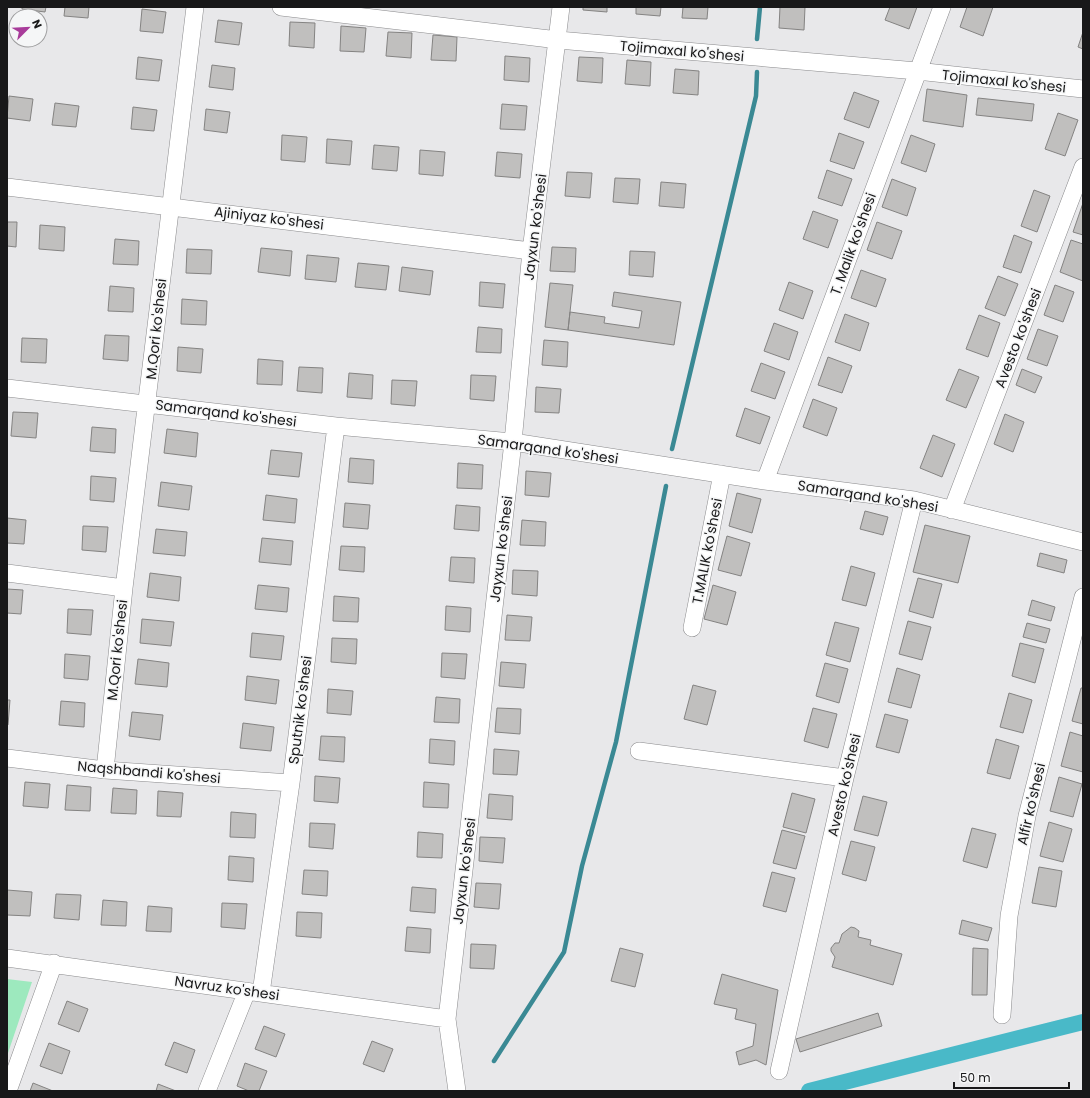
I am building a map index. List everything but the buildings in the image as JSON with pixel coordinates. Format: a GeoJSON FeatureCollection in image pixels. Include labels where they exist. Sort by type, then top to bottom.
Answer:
{"type":"FeatureCollection","features":[{"type":"Feature","properties":{"kind":"street","name":"M.Qori ko'shesi"},"geometry":{"type":"LineString","coordinates":[[105,770],[124,588],[148,403],[170,206],[195,7]]}},
{"type":"Feature","properties":{"kind":"street","name":"Tojimaxal ko'shesi"},"geometry":{"type":"LineString","coordinates":[[281,7],[381,13],[558,40],[917,71],[1083,89]]}},
{"type":"Feature","properties":{"kind":"street","name":"Jayxun ko'shesi"},"geometry":{"type":"LineString","coordinates":[[457,1091],[447,1019],[513,442],[531,251],[561,7]]}},
{"type":"Feature","properties":{"kind":"street","name":"T. Malik ko'shesi"},"geometry":{"type":"LineString","coordinates":[[765,481],[942,7]]}},
{"type":"Feature","properties":{"kind":"street","name":"Avesto ko'shesi"},"geometry":{"type":"LineString","coordinates":[[952,510],[1083,167]]}},
{"type":"Feature","properties":{"kind":"street","name":"Ajiniyaz ko'shesi"},"geometry":{"type":"LineString","coordinates":[[7,187],[531,251]]}},
{"type":"Feature","properties":{"kind":"street","name":"Samarqand ko'shesi"},"geometry":{"type":"LineString","coordinates":[[7,388],[148,403],[336,426],[513,442],[765,481],[914,500],[1083,542]]}},
{"type":"Feature","properties":{"kind":"street","name":"Sputnik ko'shesi"},"geometry":{"type":"LineString","coordinates":[[207,1091],[254,992],[291,783],[336,426]]}},
{"type":"Feature","properties":{"kind":"street","name":"T.MALIK ko'shesi"},"geometry":{"type":"LineString","coordinates":[[692,628],[722,474]]}},
{"type":"Feature","properties":{"kind":"street","name":"Avesto ko'shesi"},"geometry":{"type":"LineString","coordinates":[[779,1071],[845,778],[914,500]]}},
{"type":"Feature","properties":{"kind":"street"},"geometry":{"type":"LineString","coordinates":[[7,573],[124,588]]}},
{"type":"Feature","properties":{"kind":"street","name":"Alfir ko'shesi"},"geometry":{"type":"LineString","coordinates":[[1002,1015],[1009,916],[1027,816],[1083,597]]}},
{"type":"Feature","properties":{"kind":"street"},"geometry":{"type":"LineString","coordinates":[[639,751],[845,778]]}},
{"type":"Feature","properties":{"kind":"street","name":"Naqshbandi ko'shesi"},"geometry":{"type":"LineString","coordinates":[[7,758],[105,770],[291,783]]}},
{"type":"Feature","properties":{"kind":"street","name":"Navruz ko'shesi"},"geometry":{"type":"LineString","coordinates":[[7,958],[54,963],[447,1019]]}},
{"type":"Feature","properties":{"kind":"street"},"geometry":{"type":"LineString","coordinates":[[8,1091],[54,963]]}},
{"type":"Feature","properties":{"kind":"green space"},"geometry":{"type":"Polygon","coordinates":[[[7,979],[32,982],[7,1056],[7,979]]]}},
{"type":"Feature","properties":{"kind":"waterway"},"geometry":{"type":"LineString","coordinates":[[757,39],[760,7]]}},
{"type":"Feature","properties":{"kind":"waterway"},"geometry":{"type":"LineString","coordinates":[[672,449],[756,96],[757,72]]}},
{"type":"Feature","properties":{"kind":"waterway"},"geometry":{"type":"LineString","coordinates":[[494,1061],[564,952],[582,866],[616,742],[666,486]]}},
{"type":"Feature","properties":{"kind":"waterway"},"geometry":{"type":"LineString","coordinates":[[809,1091],[1083,1022]]}}]}
